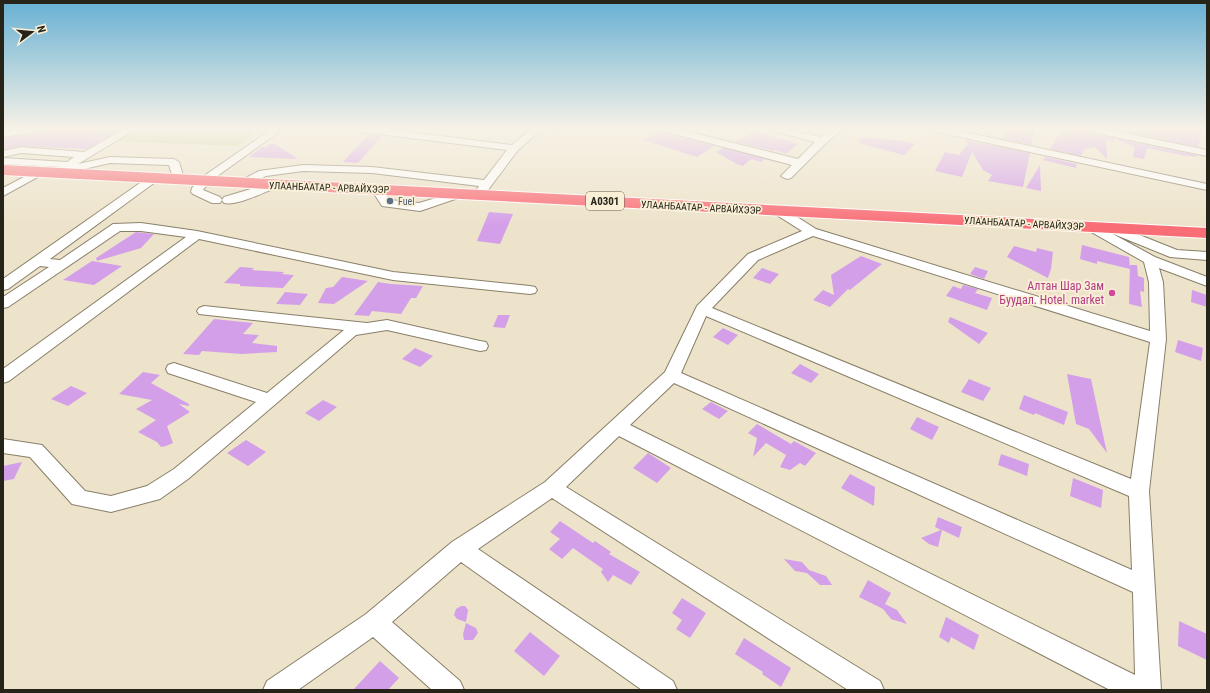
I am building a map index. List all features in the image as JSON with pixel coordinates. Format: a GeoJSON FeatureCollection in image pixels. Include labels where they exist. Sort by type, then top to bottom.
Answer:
{"type":"FeatureCollection","features":[{"type":"Feature","properties":{"kind":"highway","name":"УЛААНБААТАР - АРВАЙХЭЭР"},"geometry":{"type":"LineString","coordinates":[[3,170],[39,172],[61,170],[154,178],[460,194],[483,189],[779,211],[1207,233]]}},
{"type":"Feature","properties":{"kind":"street"},"geometry":{"type":"LineString","coordinates":[[5,161],[61,170],[103,161]]}},
{"type":"Feature","properties":{"kind":"street"},"geometry":{"type":"LineString","coordinates":[[61,170],[75,161]]}},
{"type":"Feature","properties":{"kind":"street"},"geometry":{"type":"LineString","coordinates":[[153,161],[174,162],[178,179]]}},
{"type":"Feature","properties":{"kind":"street"},"geometry":{"type":"LineString","coordinates":[[216,200],[197,192],[198,188],[205,180],[232,161]]}},
{"type":"Feature","properties":{"kind":"street"},"geometry":{"type":"LineString","coordinates":[[244,183],[263,173],[302,168],[372,170],[423,175],[483,189],[504,161]]}},
{"type":"Feature","properties":{"kind":"street"},"geometry":{"type":"LineString","coordinates":[[787,176],[799,163],[793,161]]}},
{"type":"Feature","properties":{"kind":"street"},"geometry":{"type":"LineString","coordinates":[[1088,161],[1207,187]]}},
{"type":"Feature","properties":{"kind":"street"},"geometry":{"type":"LineString","coordinates":[[3,193],[39,172]]}},
{"type":"Feature","properties":{"kind":"street"},"geometry":{"type":"LineString","coordinates":[[3,286],[154,178]]}},
{"type":"Feature","properties":{"kind":"street"},"geometry":{"type":"LineString","coordinates":[[228,200],[274,185]]}},
{"type":"Feature","properties":{"kind":"street"},"geometry":{"type":"LineString","coordinates":[[779,211],[812,232],[1158,339]]}},
{"type":"Feature","properties":{"kind":"street"},"geometry":{"type":"LineString","coordinates":[[1090,226],[1150,260],[1207,282]]}},
{"type":"Feature","properties":{"kind":"street"},"geometry":{"type":"LineString","coordinates":[[3,304],[117,227],[141,227],[197,235],[393,276],[530,290]]}},
{"type":"Feature","properties":{"kind":"street"},"geometry":{"type":"LineString","coordinates":[[1110,227],[1175,254],[1207,256]]}},
{"type":"Feature","properties":{"kind":"street"},"geometry":{"type":"LineString","coordinates":[[276,690],[374,622],[460,549],[552,488],[672,375],[702,309],[753,257],[812,232]]}},
{"type":"Feature","properties":{"kind":"street"},"geometry":{"type":"LineString","coordinates":[[3,377],[197,235]]}},
{"type":"Feature","properties":{"kind":"street"},"geometry":{"type":"LineString","coordinates":[[1148,690],[1144,586],[1138,491],[1158,339],[1156,282],[1150,260]]}},
{"type":"Feature","properties":{"kind":"street"},"geometry":{"type":"LineString","coordinates":[[38,262],[63,264]]}},
{"type":"Feature","properties":{"kind":"street"},"geometry":{"type":"LineString","coordinates":[[702,309],[1138,491]]}},
{"type":"Feature","properties":{"kind":"street"},"geometry":{"type":"LineString","coordinates":[[204,312],[367,328]]}},
{"type":"Feature","properties":{"kind":"street"},"geometry":{"type":"LineString","coordinates":[[3,446],[35,450],[79,498],[111,504],[153,493],[181,474],[351,332],[388,325],[480,346]]}},
{"type":"Feature","properties":{"kind":"street"},"geometry":{"type":"LineString","coordinates":[[174,369],[270,400]]}},
{"type":"Feature","properties":{"kind":"street"},"geometry":{"type":"LineString","coordinates":[[672,375],[1144,586]]}},
{"type":"Feature","properties":{"kind":"street"},"geometry":{"type":"LineString","coordinates":[[618,426],[1137,690]]}},
{"type":"Feature","properties":{"kind":"street"},"geometry":{"type":"LineString","coordinates":[[552,488],[871,690]]}},
{"type":"Feature","properties":{"kind":"street"},"geometry":{"type":"LineString","coordinates":[[460,549],[664,690]]}},
{"type":"Feature","properties":{"kind":"street"},"geometry":{"type":"LineString","coordinates":[[374,622],[451,690]]}},
{"type":"Feature","properties":{"kind":"building"},"geometry":{"type":"Polygon","coordinates":[[[344,161],[359,161],[358,163],[344,161]]]}},
{"type":"Feature","properties":{"kind":"building"},"geometry":{"type":"Polygon","coordinates":[[[732,161],[748,161],[743,166],[732,161]]]}},
{"type":"Feature","properties":{"kind":"building"},"geometry":{"type":"Polygon","coordinates":[[[940,161],[968,161],[962,177],[935,171],[940,161]]]}},
{"type":"Feature","properties":{"kind":"building"},"geometry":{"type":"Polygon","coordinates":[[[978,161],[1028,161],[1023,187],[988,181],[992,175],[983,170],[978,161]]]}},
{"type":"Feature","properties":{"kind":"building"},"geometry":{"type":"Polygon","coordinates":[[[1049,161],[1065,161],[1077,164],[1076,168],[1049,161]]]}},
{"type":"Feature","properties":{"kind":"building"},"geometry":{"type":"Polygon","coordinates":[[[1040,165],[1041,191],[1026,188],[1040,165]]]}},
{"type":"Feature","properties":{"kind":"building"},"geometry":{"type":"Polygon","coordinates":[[[489,212],[513,214],[500,244],[477,241],[489,212]]]}},
{"type":"Feature","properties":{"kind":"building"},"geometry":{"type":"Polygon","coordinates":[[[136,232],[154,234],[141,248],[97,261],[96,258],[136,232]]]}},
{"type":"Feature","properties":{"kind":"building"},"geometry":{"type":"Polygon","coordinates":[[[1082,245],[1129,257],[1130,269],[1097,261],[1097,264],[1080,259],[1082,245]]]}},
{"type":"Feature","properties":{"kind":"building"},"geometry":{"type":"Polygon","coordinates":[[[1014,246],[1036,252],[1037,248],[1053,252],[1051,269],[1048,278],[1007,257],[1014,246]]]}},
{"type":"Feature","properties":{"kind":"building"},"geometry":{"type":"Polygon","coordinates":[[[861,256],[882,264],[850,290],[848,289],[830,307],[813,300],[823,290],[834,295],[831,275],[861,256]]]}},
{"type":"Feature","properties":{"kind":"building"},"geometry":{"type":"Polygon","coordinates":[[[92,261],[122,266],[94,285],[63,280],[92,261]]]}},
{"type":"Feature","properties":{"kind":"building"},"geometry":{"type":"Polygon","coordinates":[[[1130,265],[1137,265],[1138,276],[1144,278],[1144,292],[1140,291],[1142,307],[1129,304],[1130,265]]]}},
{"type":"Feature","properties":{"kind":"building"},"geometry":{"type":"Polygon","coordinates":[[[240,267],[254,268],[252,270],[284,272],[282,274],[294,275],[283,288],[240,286],[240,284],[224,283],[240,267]]]}},
{"type":"Feature","properties":{"kind":"building"},"geometry":{"type":"Polygon","coordinates":[[[975,267],[988,271],[984,279],[970,274],[975,267]]]}},
{"type":"Feature","properties":{"kind":"building"},"geometry":{"type":"Polygon","coordinates":[[[762,268],[779,274],[770,284],[753,278],[762,268]]]}},
{"type":"Feature","properties":{"kind":"building"},"geometry":{"type":"Polygon","coordinates":[[[342,277],[368,281],[334,304],[318,303],[326,288],[333,287],[342,277]]]}},
{"type":"Feature","properties":{"kind":"building"},"geometry":{"type":"Polygon","coordinates":[[[378,282],[423,286],[416,298],[411,298],[401,314],[372,311],[369,316],[354,315],[378,282]]]}},
{"type":"Feature","properties":{"kind":"building"},"geometry":{"type":"Polygon","coordinates":[[[963,285],[978,289],[975,293],[992,298],[987,310],[946,296],[953,286],[961,289],[963,285]]]}},
{"type":"Feature","properties":{"kind":"building"},"geometry":{"type":"Polygon","coordinates":[[[1192,290],[1207,295],[1207,307],[1191,302],[1192,290]]]}},
{"type":"Feature","properties":{"kind":"building"},"geometry":{"type":"Polygon","coordinates":[[[285,292],[308,294],[300,305],[276,304],[285,292]]]}},
{"type":"Feature","properties":{"kind":"building"},"geometry":{"type":"Polygon","coordinates":[[[498,315],[510,315],[505,328],[493,327],[498,315]]]}},
{"type":"Feature","properties":{"kind":"building"},"geometry":{"type":"Polygon","coordinates":[[[950,317],[988,333],[979,344],[948,322],[950,317]]]}},
{"type":"Feature","properties":{"kind":"building"},"geometry":{"type":"Polygon","coordinates":[[[214,319],[253,323],[243,334],[259,335],[252,343],[277,346],[277,352],[242,354],[202,351],[199,355],[183,354],[214,319]]]}},
{"type":"Feature","properties":{"kind":"building"},"geometry":{"type":"Polygon","coordinates":[[[723,328],[738,335],[728,345],[713,337],[723,328]]]}},
{"type":"Feature","properties":{"kind":"building"},"geometry":{"type":"Polygon","coordinates":[[[1178,340],[1203,348],[1201,361],[1175,352],[1178,340]]]}},
{"type":"Feature","properties":{"kind":"building"},"geometry":{"type":"Polygon","coordinates":[[[415,348],[433,356],[420,367],[402,359],[415,348]]]}},
{"type":"Feature","properties":{"kind":"building"},"geometry":{"type":"Polygon","coordinates":[[[800,364],[819,374],[811,383],[791,373],[800,364]]]}},
{"type":"Feature","properties":{"kind":"building"},"geometry":{"type":"Polygon","coordinates":[[[143,372],[160,375],[151,383],[189,404],[189,406],[179,404],[190,412],[167,426],[173,443],[166,446],[161,447],[157,442],[138,432],[156,420],[136,409],[152,400],[119,394],[143,372]]]}},
{"type":"Feature","properties":{"kind":"building"},"geometry":{"type":"Polygon","coordinates":[[[1067,374],[1091,379],[1107,453],[1089,429],[1076,424],[1067,374]]]}},
{"type":"Feature","properties":{"kind":"building"},"geometry":{"type":"Polygon","coordinates":[[[969,379],[991,388],[983,401],[961,392],[969,379]]]}},
{"type":"Feature","properties":{"kind":"building"},"geometry":{"type":"Polygon","coordinates":[[[71,386],[87,393],[68,406],[51,399],[71,386]]]}},
{"type":"Feature","properties":{"kind":"building"},"geometry":{"type":"Polygon","coordinates":[[[1024,395],[1068,412],[1064,425],[1035,413],[1034,415],[1019,409],[1024,395]]]}},
{"type":"Feature","properties":{"kind":"building"},"geometry":{"type":"Polygon","coordinates":[[[323,400],[337,407],[319,421],[305,413],[323,400]]]}},
{"type":"Feature","properties":{"kind":"building"},"geometry":{"type":"Polygon","coordinates":[[[711,402],[728,411],[719,419],[702,409],[711,402]]]}},
{"type":"Feature","properties":{"kind":"building"},"geometry":{"type":"Polygon","coordinates":[[[917,417],[939,427],[932,440],[910,429],[917,417]]]}},
{"type":"Feature","properties":{"kind":"building"},"geometry":{"type":"Polygon","coordinates":[[[757,424],[791,444],[794,441],[816,453],[805,466],[800,463],[790,470],[780,467],[786,455],[766,443],[753,457],[757,438],[748,433],[757,424]]]}},
{"type":"Feature","properties":{"kind":"building"},"geometry":{"type":"Polygon","coordinates":[[[246,440],[266,452],[248,466],[227,453],[246,440]]]}},
{"type":"Feature","properties":{"kind":"building"},"geometry":{"type":"Polygon","coordinates":[[[648,453],[671,468],[657,483],[633,468],[648,453]]]}},
{"type":"Feature","properties":{"kind":"building"},"geometry":{"type":"Polygon","coordinates":[[[1001,454],[1029,464],[1027,476],[998,465],[1001,454]]]}},
{"type":"Feature","properties":{"kind":"building"},"geometry":{"type":"Polygon","coordinates":[[[22,462],[14,479],[3,481],[3,466],[22,462]]]}},
{"type":"Feature","properties":{"kind":"building"},"geometry":{"type":"Polygon","coordinates":[[[850,474],[875,487],[874,506],[841,488],[850,474]]]}},
{"type":"Feature","properties":{"kind":"building"},"geometry":{"type":"Polygon","coordinates":[[[1073,478],[1103,490],[1101,508],[1070,496],[1073,478]]]}},
{"type":"Feature","properties":{"kind":"building"},"geometry":{"type":"Polygon","coordinates":[[[938,517],[962,527],[959,538],[942,530],[938,547],[929,544],[921,538],[941,530],[935,527],[938,517]]]}},
{"type":"Feature","properties":{"kind":"building"},"geometry":{"type":"Polygon","coordinates":[[[560,521],[593,543],[595,541],[611,552],[609,554],[640,572],[631,585],[613,575],[608,582],[601,572],[603,569],[573,548],[562,559],[549,549],[560,539],[550,532],[560,521]]]}},
{"type":"Feature","properties":{"kind":"building"},"geometry":{"type":"Polygon","coordinates":[[[784,559],[802,562],[809,570],[826,576],[832,585],[820,585],[807,573],[795,571],[784,559]]]}},
{"type":"Feature","properties":{"kind":"building"},"geometry":{"type":"Polygon","coordinates":[[[868,580],[891,593],[885,604],[897,610],[907,624],[891,619],[883,609],[859,597],[868,580]]]}},
{"type":"Feature","properties":{"kind":"building"},"geometry":{"type":"Polygon","coordinates":[[[682,598],[706,613],[690,638],[676,629],[682,620],[672,613],[682,598]]]}},
{"type":"Feature","properties":{"kind":"building"},"geometry":{"type":"Polygon","coordinates":[[[461,606],[465,606],[468,610],[466,622],[457,619],[454,615],[456,609],[461,606]]]}},
{"type":"Feature","properties":{"kind":"building"},"geometry":{"type":"Polygon","coordinates":[[[946,617],[979,635],[974,650],[951,637],[949,643],[939,637],[946,617]]]}},
{"type":"Feature","properties":{"kind":"building"},"geometry":{"type":"Polygon","coordinates":[[[1179,621],[1207,634],[1207,660],[1178,646],[1179,621]]]}},
{"type":"Feature","properties":{"kind":"building"},"geometry":{"type":"Polygon","coordinates":[[[466,623],[476,628],[478,633],[473,640],[464,640],[463,634],[466,623]]]}},
{"type":"Feature","properties":{"kind":"building"},"geometry":{"type":"Polygon","coordinates":[[[530,632],[560,656],[544,676],[514,651],[530,632]]]}},
{"type":"Feature","properties":{"kind":"building"},"geometry":{"type":"Polygon","coordinates":[[[744,638],[791,668],[781,687],[762,674],[763,672],[735,654],[744,638]]]}},
{"type":"Feature","properties":{"kind":"building"},"geometry":{"type":"Polygon","coordinates":[[[380,661],[399,678],[388,690],[353,690],[380,661]]]}},
{"type":"Feature","properties":{"kind":"place","name":"Fuel"},"geometry":{"type":"Point","coordinates":[390,201]}},
{"type":"Feature","properties":{"kind":"place","name":"Алтан Шар Зам Буудал. Hotel. market"},"geometry":{"type":"Point","coordinates":[1112,293]}}]}
